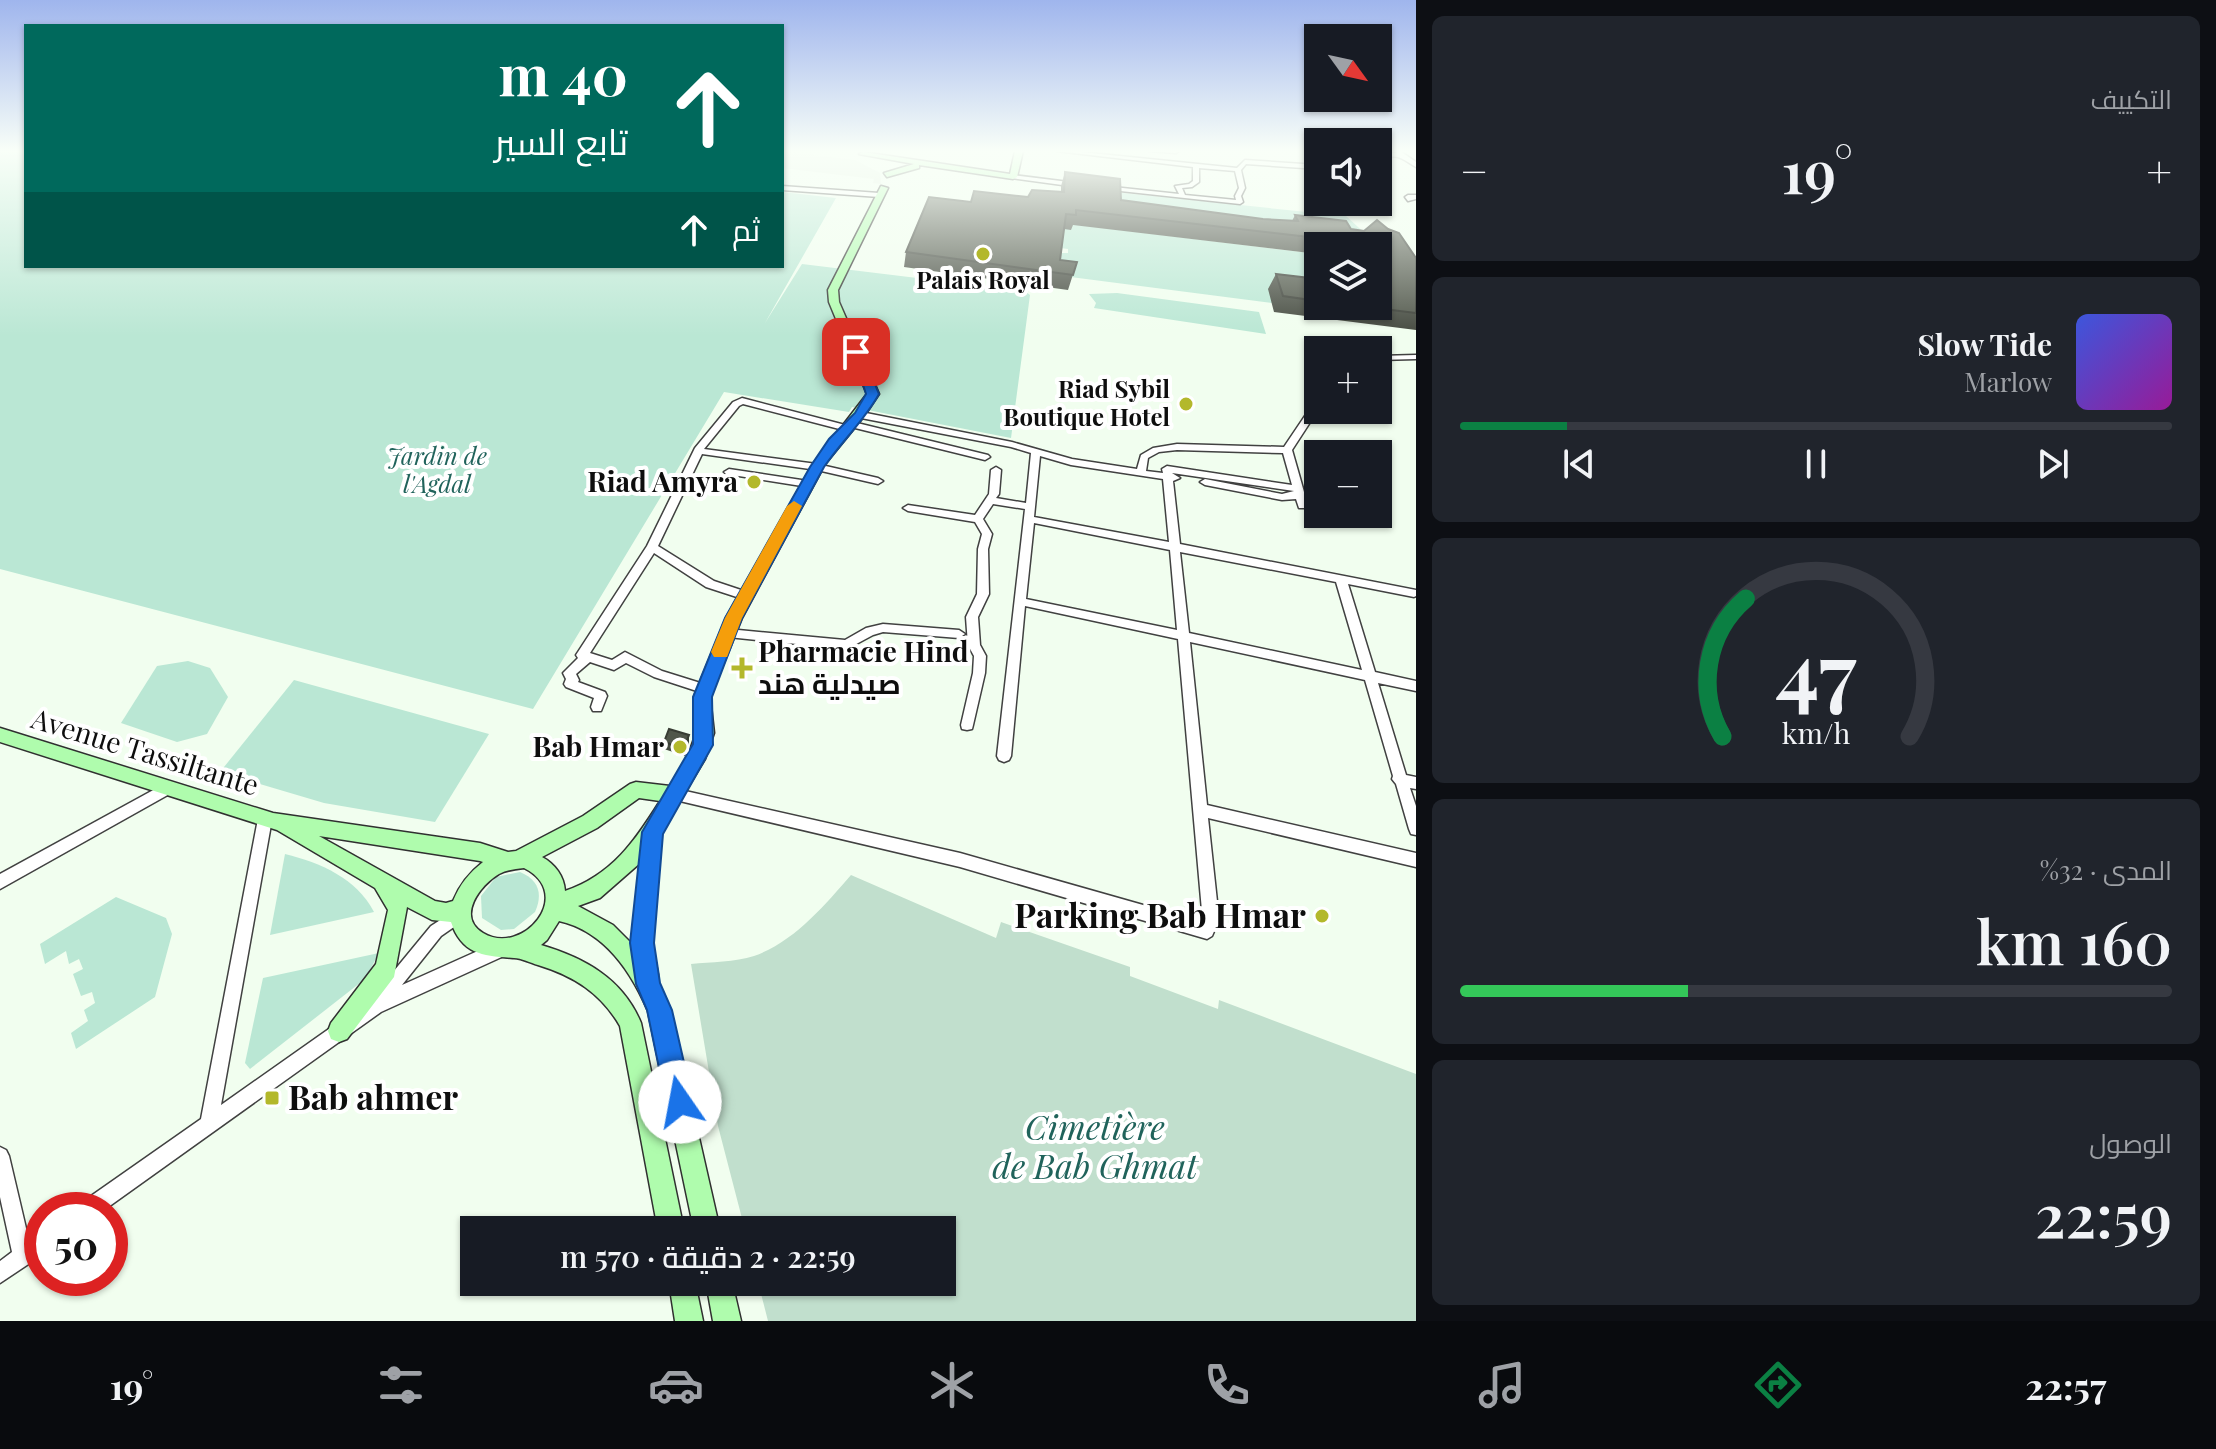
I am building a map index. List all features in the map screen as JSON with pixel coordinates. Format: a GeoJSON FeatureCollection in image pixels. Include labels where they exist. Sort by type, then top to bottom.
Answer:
{"type":"FeatureCollection","features":[{"type":"Feature","properties":{"kind":"main road"},"geometry":{"type":"LineString","coordinates":[[556,907],[583,898],[604,883],[639,851],[652,832],[703,745],[702,697],[746,596],[817,467],[854,423],[873,394],[834,302],[833,290],[871,213]]}},
{"type":"Feature","properties":{"kind":"main road","name":"Avenue Tassiltante"},"geometry":{"type":"LineString","coordinates":[[0,735],[269,820],[513,859]]}},
{"type":"Feature","properties":{"kind":"main road"},"geometry":{"type":"LineString","coordinates":[[668,1216],[630,1023],[607,987],[585,970],[507,948],[484,946],[471,937],[461,912],[476,877],[590,822],[636,790],[672,794]]}},
{"type":"Feature","properties":{"kind":"main road","name":"Avenue Tassiltante"},"geometry":{"type":"LineString","coordinates":[[269,820],[374,875],[432,910],[461,912]]}},
{"type":"Feature","properties":{"kind":"main road"},"geometry":{"type":"LineString","coordinates":[[648,984],[642,943],[652,832]]}},
{"type":"Feature","properties":{"kind":"main road"},"geometry":{"type":"LineString","coordinates":[[507,948],[542,931],[556,907],[557,888],[548,871],[533,861],[513,859]]}},
{"type":"Feature","properties":{"kind":"main road"},"geometry":{"type":"LineString","coordinates":[[339,1031],[386,969],[397,903],[374,875]]}},
{"type":"Feature","properties":{"kind":"main road"},"geometry":{"type":"LineString","coordinates":[[556,907],[586,917],[625,950],[648,984],[659,1010],[704,1216]]}},
{"type":"Feature","properties":{"kind":"main road"},"geometry":{"type":"LineString","coordinates":[[685,1296],[689,1321]]}},
{"type":"Feature","properties":{"kind":"main road"},"geometry":{"type":"LineString","coordinates":[[722,1296],[727,1321]]}},
{"type":"Feature","properties":{"kind":"street"},"geometry":{"type":"LineString","coordinates":[[1392,358],[1416,357]]}},
{"type":"Feature","properties":{"kind":"street"},"geometry":{"type":"LineString","coordinates":[[706,689],[658,674],[625,657],[614,665],[582,655],[652,547],[699,451],[729,410],[742,401],[854,423],[1012,445],[1036,453],[1141,473],[1169,473],[1282,497],[1301,497],[1287,450],[1304,424]]}},
{"type":"Feature","properties":{"kind":"street"},"geometry":{"type":"LineString","coordinates":[[854,423],[985,457]]}},
{"type":"Feature","properties":{"kind":"street"},"geometry":{"type":"LineString","coordinates":[[1141,473],[1144,457],[1166,448],[1287,450]]}},
{"type":"Feature","properties":{"kind":"street"},"geometry":{"type":"LineString","coordinates":[[699,451],[817,467],[878,481]]}},
{"type":"Feature","properties":{"kind":"street"},"geometry":{"type":"LineString","coordinates":[[1004,756],[1036,453]]}},
{"type":"Feature","properties":{"kind":"street"},"geometry":{"type":"LineString","coordinates":[[978,519],[996,489],[996,470]]}},
{"type":"Feature","properties":{"kind":"street"},"geometry":{"type":"LineString","coordinates":[[729,472],[808,484]]}},
{"type":"Feature","properties":{"kind":"street"},"geometry":{"type":"LineString","coordinates":[[672,794],[960,860],[1200,932],[1207,931],[1211,920],[1169,473]]}},
{"type":"Feature","properties":{"kind":"street"},"geometry":{"type":"LineString","coordinates":[[989,500],[1029,513],[1177,548],[1414,593]]}},
{"type":"Feature","properties":{"kind":"street"},"geometry":{"type":"LineString","coordinates":[[908,508],[978,519]]}},
{"type":"Feature","properties":{"kind":"street"},"geometry":{"type":"LineString","coordinates":[[967,725],[979,673],[980,656],[974,645],[972,617],[983,594],[983,549],[987,534],[978,519]]}},
{"type":"Feature","properties":{"kind":"street"},"geometry":{"type":"LineString","coordinates":[[652,547],[710,584],[746,596]]}},
{"type":"Feature","properties":{"kind":"street"},"geometry":{"type":"LineString","coordinates":[[1341,580],[1416,829]]}},
{"type":"Feature","properties":{"kind":"street"},"geometry":{"type":"LineString","coordinates":[[1019,601],[1416,686]]}},
{"type":"Feature","properties":{"kind":"street"},"geometry":{"type":"LineString","coordinates":[[728,633],[847,645],[877,629],[959,634]]}},
{"type":"Feature","properties":{"kind":"street"},"geometry":{"type":"LineString","coordinates":[[588,657],[569,673],[573,680],[570,684],[601,696],[597,707]]}},
{"type":"Feature","properties":{"kind":"street"},"geometry":{"type":"LineString","coordinates":[[1399,779],[1416,783]]}},
{"type":"Feature","properties":{"kind":"street"},"geometry":{"type":"LineString","coordinates":[[0,882],[168,788]]}},
{"type":"Feature","properties":{"kind":"street"},"geometry":{"type":"LineString","coordinates":[[1200,810],[1416,860]]}},
{"type":"Feature","properties":{"kind":"street"},"geometry":{"type":"LineString","coordinates":[[209,1122],[269,820]]}},
{"type":"Feature","properties":{"kind":"street"},"geometry":{"type":"LineString","coordinates":[[375,1006],[436,931],[461,912]]}},
{"type":"Feature","properties":{"kind":"street"},"geometry":{"type":"LineString","coordinates":[[113,1192],[375,1006],[507,948]]}},
{"type":"Feature","properties":{"kind":"street"},"geometry":{"type":"LineString","coordinates":[[0,1156],[23,1257],[0,1273]]}},
{"type":"Feature","properties":{"kind":"green space","name":"Jardin de l'Agdal"},"geometry":{"type":"Polygon","coordinates":[[[0,213],[24,213],[24,268],[784,268],[784,213],[828,213],[765,323],[802,264],[1025,291],[1030,295],[1011,438],[852,407],[849,412],[724,392],[533,709],[0,569],[0,213]]]}},
{"type":"Feature","properties":{"kind":"green space"},"geometry":{"type":"Polygon","coordinates":[[[1113,213],[1304,213],[1304,216],[1346,216],[1363,232],[1304,232],[1304,236],[1113,213]]]}},
{"type":"Feature","properties":{"kind":"green space"},"geometry":{"type":"Polygon","coordinates":[[[1071,224],[1304,252],[1304,297],[1272,303],[1055,275],[1057,253],[1068,253],[1068,249],[1060,248],[1062,229],[1071,224]]]}},
{"type":"Feature","properties":{"kind":"green space"},"geometry":{"type":"Polygon","coordinates":[[[1117,293],[1259,312],[1266,334],[1094,308],[1096,303],[1089,294],[1117,293]]]}},
{"type":"Feature","properties":{"kind":"green space"},"geometry":{"type":"Polygon","coordinates":[[[188,661],[210,668],[228,697],[207,734],[177,742],[121,723],[157,666],[188,661]]]}},
{"type":"Feature","properties":{"kind":"green space"},"geometry":{"type":"Polygon","coordinates":[[[294,680],[489,734],[435,822],[324,803],[220,772],[294,680]]]}},
{"type":"Feature","properties":{"kind":"green space"},"geometry":{"type":"Polygon","coordinates":[[[285,854],[324,867],[347,881],[374,912],[270,935],[285,854]]]}},
{"type":"Feature","properties":{"kind":"green space"},"geometry":{"type":"Polygon","coordinates":[[[520,872],[538,888],[535,912],[514,929],[501,930],[482,918],[481,896],[496,877],[520,872]]]}},
{"type":"Feature","properties":{"kind":"green space","name":"Cimetière de Bab Ghmat"},"geometry":{"type":"Polygon","coordinates":[[[851,875],[996,938],[1001,922],[1130,967],[1130,976],[1218,1009],[1219,1000],[1416,1074],[1416,1321],[768,1321],[762,1296],[956,1296],[956,1216],[741,1216],[718,1126],[691,964],[739,960],[769,950],[807,922],[851,875]]]}},
{"type":"Feature","properties":{"kind":"green space"},"geometry":{"type":"Polygon","coordinates":[[[116,897],[166,918],[172,934],[155,997],[76,1049],[71,1033],[88,1021],[84,1010],[95,1003],[92,992],[81,996],[73,974],[83,969],[79,959],[69,964],[66,951],[45,964],[40,944],[116,897]]]}},
{"type":"Feature","properties":{"kind":"green space"},"geometry":{"type":"Polygon","coordinates":[[[379,953],[365,979],[250,1069],[245,1063],[263,978],[379,953]]]}},
{"type":"Feature","properties":{"kind":"building"},"geometry":{"type":"Polygon","coordinates":[[[922,213],[1076,213],[1066,214],[1060,260],[1077,262],[1073,275],[906,252],[922,213]]]}},
{"type":"Feature","properties":{"kind":"building"},"geometry":{"type":"Polygon","coordinates":[[[1099,213],[1216,213],[1298,221],[1295,215],[1346,221],[1351,229],[1364,231],[1377,220],[1399,233],[1416,258],[1416,313],[1392,310],[1392,232],[1304,232],[1304,236],[1099,213]]]}},
{"type":"Feature","properties":{"kind":"building"},"geometry":{"type":"Polygon","coordinates":[[[1276,274],[1304,277],[1304,299],[1283,296],[1276,274]]]}},
{"type":"Feature","properties":{"kind":"building"},"geometry":{"type":"Polygon","coordinates":[[[669,729],[689,735],[684,748],[664,742],[669,729]]]}},
{"type":"Feature","properties":{"kind":"slow traffic"},"geometry":{"type":"LineString","coordinates":[[720,652],[734,618],[794,506]]}},
{"type":"Feature","properties":{"kind":"place","name":"Palais Royal"},"geometry":{"type":"Point","coordinates":[983,254]}},
{"type":"Feature","properties":{"kind":"place","name":"Riad Sybil Boutique Hotel"},"geometry":{"type":"Point","coordinates":[1186,404]}},
{"type":"Feature","properties":{"kind":"place","name":"Riad Amyra"},"geometry":{"type":"Point","coordinates":[754,482]}},
{"type":"Feature","properties":{"kind":"place","name":"Pharmacie Hind صيدلية هند"},"geometry":{"type":"Point","coordinates":[742,668]}},
{"type":"Feature","properties":{"kind":"place","name":"Bab Hmar"},"geometry":{"type":"Point","coordinates":[680,747]}},
{"type":"Feature","properties":{"kind":"place","name":"Parking Bab Hmar"},"geometry":{"type":"Point","coordinates":[1322,916]}},
{"type":"Feature","properties":{"kind":"place","name":"Bab ahmer"},"geometry":{"type":"Point","coordinates":[272,1098]}},
{"type":"Feature","properties":{"kind":"route"},"geometry":{"type":"LineString","coordinates":[[680,1102],[659,1010],[648,984],[642,943],[652,832],[703,745],[702,697],[734,618],[817,467],[834,442],[861,415],[873,394],[856,352]]}}]}
